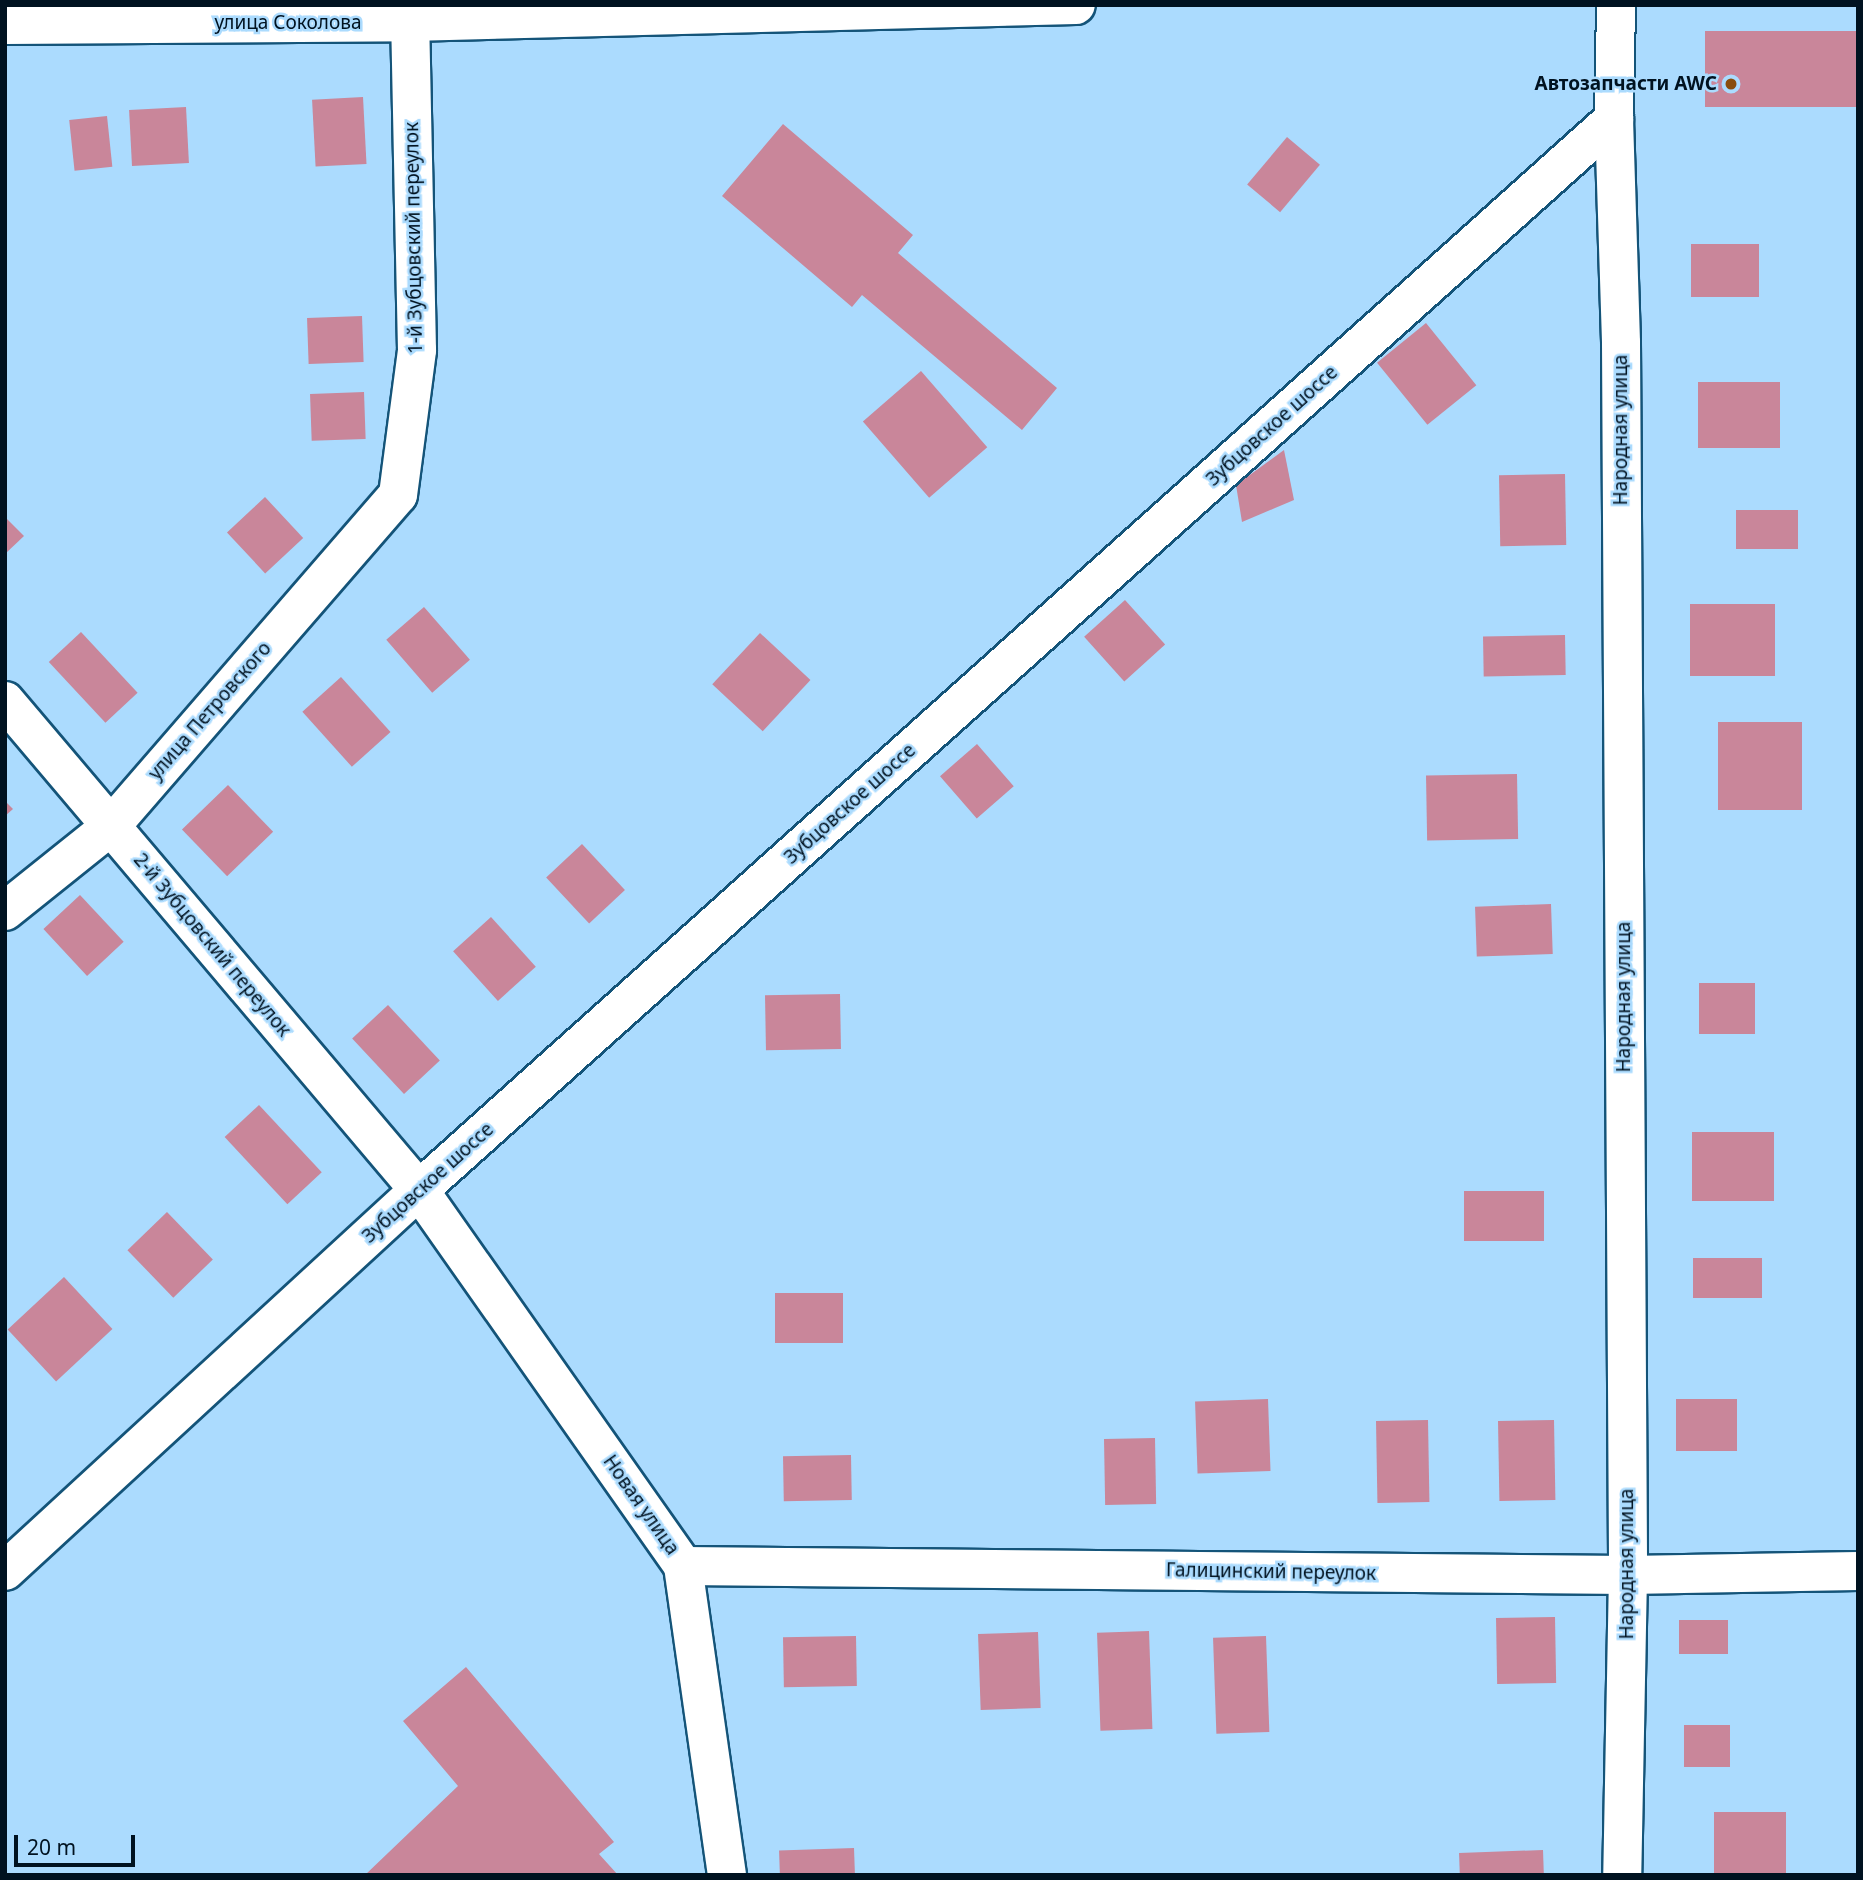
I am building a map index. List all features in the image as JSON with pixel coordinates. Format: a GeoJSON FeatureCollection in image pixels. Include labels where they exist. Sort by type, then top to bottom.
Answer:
{"type":"FeatureCollection","features":[{"type":"Feature","properties":{"kind":"street","name":"улица Соколова"},"geometry":{"type":"LineString","coordinates":[[5,25],[411,22],[506,13],[1076,5]]}},
{"type":"Feature","properties":{"kind":"street"},"geometry":{"type":"LineString","coordinates":[[1614,119],[1616,5]]}},
{"type":"Feature","properties":{"kind":"street","name":"1-й Зубцовский переулок"},"geometry":{"type":"LineString","coordinates":[[398,495],[417,350],[411,22]]}},
{"type":"Feature","properties":{"kind":"street","name":"Зубцовское шоссе"},"geometry":{"type":"LineString","coordinates":[[5,1571],[419,1190],[1614,119]]}},
{"type":"Feature","properties":{"kind":"street","name":"Народная улица"},"geometry":{"type":"LineString","coordinates":[[1614,119],[1621,356],[1628,1575],[1622,1875]]}},
{"type":"Feature","properties":{"kind":"street","name":"улица Петровского"},"geometry":{"type":"LineString","coordinates":[[5,911],[111,825],[398,495]]}},
{"type":"Feature","properties":{"kind":"street","name":"2-й Зубцовский переулок"},"geometry":{"type":"LineString","coordinates":[[5,701],[419,1190]]}},
{"type":"Feature","properties":{"kind":"street","name":"Новая улица"},"geometry":{"type":"LineString","coordinates":[[419,1190],[683,1566],[727,1875]]}},
{"type":"Feature","properties":{"kind":"street","name":"Галицинский переулок"},"geometry":{"type":"LineString","coordinates":[[683,1566],[1628,1575],[1858,1572]]}},
{"type":"Feature","properties":{"kind":"building"},"geometry":{"type":"Polygon","coordinates":[[[1705,31],[1858,31],[1858,107],[1705,107],[1705,31]]]}},
{"type":"Feature","properties":{"kind":"building"},"geometry":{"type":"Polygon","coordinates":[[[363,97],[367,164],[316,167],[312,100],[363,97]]]}},
{"type":"Feature","properties":{"kind":"building"},"geometry":{"type":"Polygon","coordinates":[[[186,107],[189,163],[132,166],[129,110],[186,107]]]}},
{"type":"Feature","properties":{"kind":"building"},"geometry":{"type":"Polygon","coordinates":[[[107,116],[112,167],[75,171],[69,120],[107,116]]]}},
{"type":"Feature","properties":{"kind":"building"},"geometry":{"type":"Polygon","coordinates":[[[783,124],[913,235],[898,253],[1057,388],[1022,430],[862,295],[852,307],[722,196],[783,124]]]}},
{"type":"Feature","properties":{"kind":"building"},"geometry":{"type":"Polygon","coordinates":[[[1287,137],[1320,165],[1280,212],[1247,184],[1287,137]]]}},
{"type":"Feature","properties":{"kind":"building"},"geometry":{"type":"Polygon","coordinates":[[[1691,244],[1759,244],[1759,297],[1691,297],[1691,244]]]}},
{"type":"Feature","properties":{"kind":"building"},"geometry":{"type":"Polygon","coordinates":[[[362,316],[364,362],[309,364],[307,318],[362,316]]]}},
{"type":"Feature","properties":{"kind":"building"},"geometry":{"type":"Polygon","coordinates":[[[1426,323],[1476,385],[1427,425],[1377,363],[1426,323]]]}},
{"type":"Feature","properties":{"kind":"building"},"geometry":{"type":"Polygon","coordinates":[[[921,371],[987,447],[929,498],[863,422],[921,371]]]}},
{"type":"Feature","properties":{"kind":"building"},"geometry":{"type":"Polygon","coordinates":[[[1698,382],[1780,382],[1780,448],[1698,448],[1698,382]]]}},
{"type":"Feature","properties":{"kind":"building"},"geometry":{"type":"Polygon","coordinates":[[[364,392],[366,439],[312,441],[310,394],[364,392]]]}},
{"type":"Feature","properties":{"kind":"building"},"geometry":{"type":"Polygon","coordinates":[[[1284,450],[1294,500],[1242,522],[1236,485],[1284,450]]]}},
{"type":"Feature","properties":{"kind":"building"},"geometry":{"type":"Polygon","coordinates":[[[1565,474],[1566,545],[1500,546],[1499,475],[1565,474]]]}},
{"type":"Feature","properties":{"kind":"building"},"geometry":{"type":"Polygon","coordinates":[[[265,497],[303,538],[265,573],[227,532],[265,497]]]}},
{"type":"Feature","properties":{"kind":"building"},"geometry":{"type":"Polygon","coordinates":[[[1736,510],[1798,510],[1798,549],[1736,549],[1736,510]]]}},
{"type":"Feature","properties":{"kind":"building"},"geometry":{"type":"Polygon","coordinates":[[[5,517],[24,536],[5,554],[5,517]]]}},
{"type":"Feature","properties":{"kind":"building"},"geometry":{"type":"Polygon","coordinates":[[[1125,600],[1165,645],[1124,681],[1084,637],[1125,600]]]}},
{"type":"Feature","properties":{"kind":"building"},"geometry":{"type":"Polygon","coordinates":[[[1690,604],[1775,604],[1775,676],[1690,676],[1690,604]]]}},
{"type":"Feature","properties":{"kind":"building"},"geometry":{"type":"Polygon","coordinates":[[[424,607],[470,660],[432,693],[386,640],[424,607]]]}},
{"type":"Feature","properties":{"kind":"building"},"geometry":{"type":"Polygon","coordinates":[[[81,632],[138,693],[105,723],[49,662],[81,632]]]}},
{"type":"Feature","properties":{"kind":"building"},"geometry":{"type":"Polygon","coordinates":[[[760,633],[810,680],[763,731],[712,684],[760,633]]]}},
{"type":"Feature","properties":{"kind":"building"},"geometry":{"type":"Polygon","coordinates":[[[1565,635],[1566,675],[1484,676],[1483,636],[1565,635]]]}},
{"type":"Feature","properties":{"kind":"building"},"geometry":{"type":"Polygon","coordinates":[[[341,677],[391,732],[352,767],[302,712],[341,677]]]}},
{"type":"Feature","properties":{"kind":"building"},"geometry":{"type":"Polygon","coordinates":[[[1718,722],[1802,722],[1802,810],[1718,810],[1718,722]]]}},
{"type":"Feature","properties":{"kind":"building"},"geometry":{"type":"Polygon","coordinates":[[[977,744],[1014,786],[977,818],[940,776],[977,744]]]}},
{"type":"Feature","properties":{"kind":"building"},"geometry":{"type":"Polygon","coordinates":[[[1517,774],[1518,839],[1427,841],[1426,776],[1517,774]]]}},
{"type":"Feature","properties":{"kind":"building"},"geometry":{"type":"Polygon","coordinates":[[[228,785],[273,832],[227,876],[182,829],[228,785]]]}},
{"type":"Feature","properties":{"kind":"building"},"geometry":{"type":"Polygon","coordinates":[[[5,801],[13,809],[5,816],[5,801]]]}},
{"type":"Feature","properties":{"kind":"building"},"geometry":{"type":"Polygon","coordinates":[[[582,844],[625,890],[589,923],[546,877],[582,844]]]}},
{"type":"Feature","properties":{"kind":"building"},"geometry":{"type":"Polygon","coordinates":[[[80,895],[124,942],[87,976],[43,929],[80,895]]]}},
{"type":"Feature","properties":{"kind":"building"},"geometry":{"type":"Polygon","coordinates":[[[1551,904],[1553,954],[1477,957],[1475,907],[1551,904]]]}},
{"type":"Feature","properties":{"kind":"building"},"geometry":{"type":"Polygon","coordinates":[[[491,917],[536,967],[498,1001],[453,951],[491,917]]]}},
{"type":"Feature","properties":{"kind":"building"},"geometry":{"type":"Polygon","coordinates":[[[1699,983],[1755,983],[1755,1034],[1699,1034],[1699,983]]]}},
{"type":"Feature","properties":{"kind":"building"},"geometry":{"type":"Polygon","coordinates":[[[840,994],[841,1049],[766,1050],[765,995],[840,994]]]}},
{"type":"Feature","properties":{"kind":"building"},"geometry":{"type":"Polygon","coordinates":[[[388,1005],[440,1061],[404,1094],[352,1038],[388,1005]]]}},
{"type":"Feature","properties":{"kind":"building"},"geometry":{"type":"Polygon","coordinates":[[[259,1105],[322,1172],[287,1204],[225,1137],[259,1105]]]}},
{"type":"Feature","properties":{"kind":"building"},"geometry":{"type":"Polygon","coordinates":[[[1692,1132],[1774,1132],[1774,1201],[1692,1201],[1692,1132]]]}},
{"type":"Feature","properties":{"kind":"building"},"geometry":{"type":"Polygon","coordinates":[[[1464,1191],[1544,1191],[1544,1241],[1464,1241],[1464,1191]]]}},
{"type":"Feature","properties":{"kind":"building"},"geometry":{"type":"Polygon","coordinates":[[[167,1212],[213,1259],[173,1298],[127,1250],[167,1212]]]}},
{"type":"Feature","properties":{"kind":"building"},"geometry":{"type":"Polygon","coordinates":[[[1693,1258],[1762,1258],[1762,1298],[1693,1298],[1693,1258]]]}},
{"type":"Feature","properties":{"kind":"building"},"geometry":{"type":"Polygon","coordinates":[[[64,1277],[112,1329],[56,1381],[8,1330],[64,1277]]]}},
{"type":"Feature","properties":{"kind":"building"},"geometry":{"type":"Polygon","coordinates":[[[775,1293],[843,1293],[843,1343],[775,1343],[775,1293]]]}},
{"type":"Feature","properties":{"kind":"building"},"geometry":{"type":"Polygon","coordinates":[[[1268,1399],[1271,1471],[1198,1474],[1195,1402],[1268,1399]]]}},
{"type":"Feature","properties":{"kind":"building"},"geometry":{"type":"Polygon","coordinates":[[[1676,1399],[1737,1399],[1737,1451],[1676,1451],[1676,1399]]]}},
{"type":"Feature","properties":{"kind":"building"},"geometry":{"type":"Polygon","coordinates":[[[1428,1420],[1429,1502],[1377,1503],[1376,1421],[1428,1420]]]}},
{"type":"Feature","properties":{"kind":"building"},"geometry":{"type":"Polygon","coordinates":[[[1554,1420],[1555,1500],[1499,1501],[1498,1421],[1554,1420]]]}},
{"type":"Feature","properties":{"kind":"building"},"geometry":{"type":"Polygon","coordinates":[[[1155,1438],[1156,1504],[1105,1505],[1104,1439],[1155,1438]]]}},
{"type":"Feature","properties":{"kind":"building"},"geometry":{"type":"Polygon","coordinates":[[[851,1455],[852,1500],[784,1501],[783,1456],[851,1455]]]}},
{"type":"Feature","properties":{"kind":"building"},"geometry":{"type":"Polygon","coordinates":[[[1555,1617],[1556,1683],[1497,1684],[1496,1618],[1555,1617]]]}},
{"type":"Feature","properties":{"kind":"building"},"geometry":{"type":"Polygon","coordinates":[[[1679,1620],[1728,1620],[1728,1654],[1679,1654],[1679,1620]]]}},
{"type":"Feature","properties":{"kind":"building"},"geometry":{"type":"Polygon","coordinates":[[[1149,1631],[1152,1729],[1100,1731],[1097,1633],[1149,1631]]]}},
{"type":"Feature","properties":{"kind":"building"},"geometry":{"type":"Polygon","coordinates":[[[1038,1632],[1041,1708],[981,1710],[978,1634],[1038,1632]]]}},
{"type":"Feature","properties":{"kind":"building"},"geometry":{"type":"Polygon","coordinates":[[[856,1636],[857,1686],[784,1687],[783,1637],[856,1636]]]}},
{"type":"Feature","properties":{"kind":"building"},"geometry":{"type":"Polygon","coordinates":[[[1266,1636],[1269,1732],[1216,1734],[1213,1638],[1266,1636]]]}},
{"type":"Feature","properties":{"kind":"building"},"geometry":{"type":"Polygon","coordinates":[[[466,1667],[614,1842],[599,1854],[618,1875],[365,1875],[458,1786],[403,1721],[466,1667]]]}},
{"type":"Feature","properties":{"kind":"building"},"geometry":{"type":"Polygon","coordinates":[[[1684,1725],[1730,1725],[1730,1767],[1684,1767],[1684,1725]]]}},
{"type":"Feature","properties":{"kind":"building"},"geometry":{"type":"Polygon","coordinates":[[[1714,1812],[1786,1812],[1786,1875],[1714,1875],[1714,1812]]]}},
{"type":"Feature","properties":{"kind":"building"},"geometry":{"type":"Polygon","coordinates":[[[854,1848],[855,1875],[780,1875],[779,1851],[854,1848]]]}},
{"type":"Feature","properties":{"kind":"building"},"geometry":{"type":"Polygon","coordinates":[[[1543,1850],[1544,1875],[1460,1875],[1459,1853],[1543,1850]]]}},
{"type":"Feature","properties":{"kind":"place","name":"Автозапчасти AWC"},"geometry":{"type":"Point","coordinates":[1731,84]}}]}
